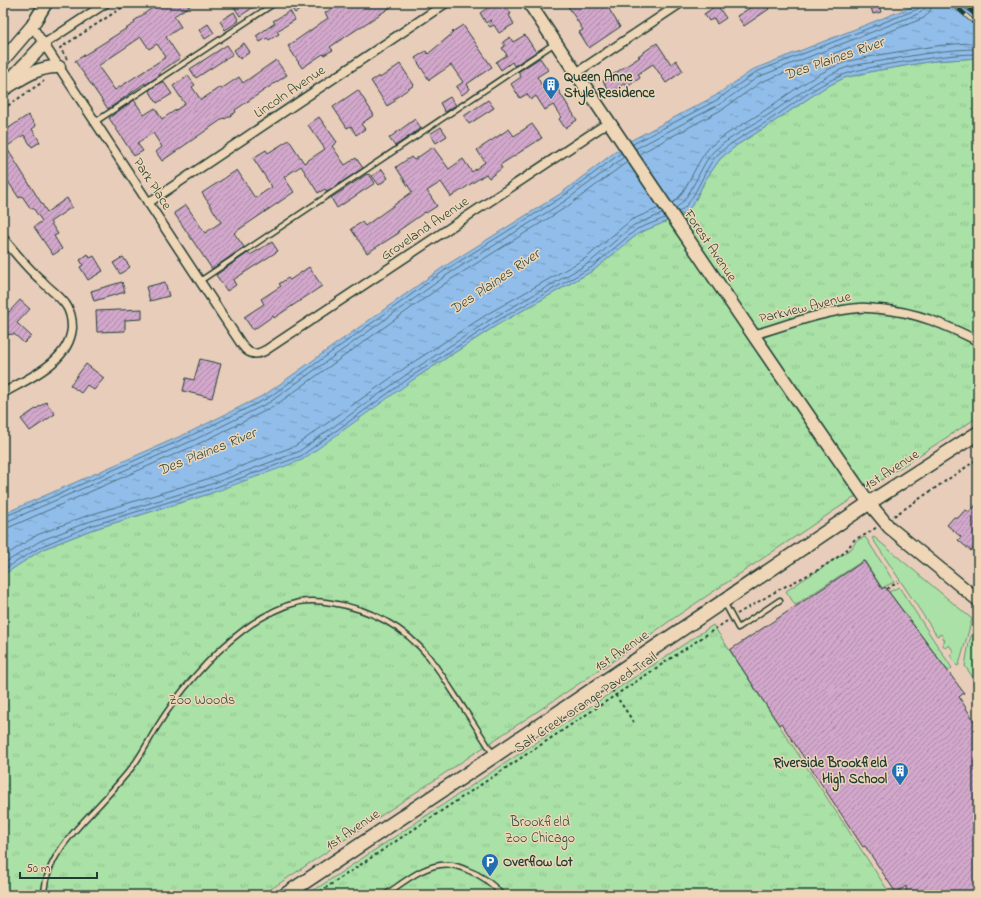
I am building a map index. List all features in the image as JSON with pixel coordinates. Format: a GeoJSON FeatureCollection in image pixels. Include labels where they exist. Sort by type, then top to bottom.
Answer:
{"type":"FeatureCollection","features":[{"type":"Feature","properties":{"kind":"main road","name":"1st Avenue"},"geometry":{"type":"LineString","coordinates":[[285,895],[724,602],[869,503],[978,433]]}},
{"type":"Feature","properties":{"kind":"street"},"geometry":{"type":"LineString","coordinates":[[3,60],[32,26],[46,3]]}},
{"type":"Feature","properties":{"kind":"street"},"geometry":{"type":"LineString","coordinates":[[3,88],[44,44],[106,3]]}},
{"type":"Feature","properties":{"kind":"street","name":"Lincoln Avenue"},"geometry":{"type":"LineString","coordinates":[[148,203],[446,3]]}},
{"type":"Feature","properties":{"kind":"street","name":"Forest Avenue"},"geometry":{"type":"LineString","coordinates":[[529,3],[677,224],[869,503],[889,527],[978,600]]}},
{"type":"Feature","properties":{"kind":"street"},"geometry":{"type":"LineString","coordinates":[[576,73],[681,3]]}},
{"type":"Feature","properties":{"kind":"street","name":"Park Place"},"geometry":{"type":"LineString","coordinates":[[32,26],[245,349],[252,354]]}},
{"type":"Feature","properties":{"kind":"street"},"geometry":{"type":"LineString","coordinates":[[3,88],[44,67],[60,68]]}},
{"type":"Feature","properties":{"kind":"street","name":"Groveland Avenue"},"geometry":{"type":"LineString","coordinates":[[252,354],[257,354],[266,350],[609,122]]}},
{"type":"Feature","properties":{"kind":"street"},"geometry":{"type":"LineString","coordinates":[[3,238],[20,259],[66,304],[71,315],[72,325],[71,335],[67,346],[57,358],[40,372],[3,393]]}},
{"type":"Feature","properties":{"kind":"street","name":"Parkview Avenue"},"geometry":{"type":"LineString","coordinates":[[753,335],[826,313],[860,308],[891,310],[921,316],[948,326],[978,341]]}},
{"type":"Feature","properties":{"kind":"lane"},"geometry":{"type":"LineString","coordinates":[[95,122],[275,3]]}},
{"type":"Feature","properties":{"kind":"lane"},"geometry":{"type":"LineString","coordinates":[[200,281],[556,43]]}},
{"type":"Feature","properties":{"kind":"lane"},"geometry":{"type":"LineString","coordinates":[[724,602],[738,628],[780,600]]}},
{"type":"Feature","properties":{"kind":"lane"},"geometry":{"type":"LineString","coordinates":[[44,895],[49,873],[56,856],[68,839],[125,776],[139,758],[174,702],[196,675],[239,633],[278,610],[300,602],[331,602],[371,613],[392,624],[411,639],[428,656],[494,756]]}},
{"type":"Feature","properties":{"kind":"lane"},"geometry":{"type":"LineString","coordinates":[[385,895],[417,874],[432,867],[444,865],[452,865],[486,878],[502,895]]}},
{"type":"Feature","properties":{"kind":"path"},"geometry":{"type":"LineString","coordinates":[[3,109],[60,68],[70,63],[60,48],[128,3]]}},
{"type":"Feature","properties":{"kind":"path"},"geometry":{"type":"LineString","coordinates":[[896,514],[978,459]]}},
{"type":"Feature","properties":{"kind":"path","name":"Salt Creek Orange Paved Trail"},"geometry":{"type":"LineString","coordinates":[[315,895],[732,617],[782,588],[818,570],[844,552],[855,539],[870,532]]}},
{"type":"Feature","properties":{"kind":"path"},"geometry":{"type":"LineString","coordinates":[[887,589],[898,582]]}},
{"type":"Feature","properties":{"kind":"path"},"geometry":{"type":"LineString","coordinates":[[606,681],[634,724]]}},
{"type":"Feature","properties":{"kind":"green space","name":"Zoo Woods"},"geometry":{"type":"Polygon","coordinates":[[[977,58],[978,417],[832,512],[674,618],[616,659],[262,895],[3,895],[3,575],[43,549],[91,530],[209,494],[417,377],[497,325],[594,270],[639,233],[684,214],[694,203],[704,182],[720,159],[737,145],[824,88],[844,78],[874,71],[934,61],[977,58]]]}},
{"type":"Feature","properties":{"kind":"green space"},"geometry":{"type":"Polygon","coordinates":[[[864,537],[894,582],[882,588],[864,560],[795,605],[786,591],[852,548],[856,541],[864,537]]]}},
{"type":"Feature","properties":{"kind":"green space"},"geometry":{"type":"Polygon","coordinates":[[[874,537],[972,619],[959,665],[957,666],[950,655],[954,652],[949,645],[945,648],[942,643],[945,641],[941,634],[937,636],[872,538],[874,537]]]}},
{"type":"Feature","properties":{"kind":"green space"},"geometry":{"type":"Polygon","coordinates":[[[899,587],[952,668],[948,671],[889,592],[899,587]]]}},
{"type":"Feature","properties":{"kind":"green space","name":"Brookfield Zoo Chicago"},"geometry":{"type":"Polygon","coordinates":[[[713,625],[891,895],[307,895],[713,625]]]}},
{"type":"Feature","properties":{"kind":"green space"},"geometry":{"type":"Polygon","coordinates":[[[978,626],[978,685],[965,666],[969,642],[974,628],[978,626]]]}},
{"type":"Feature","properties":{"kind":"water","name":"Des Plaines River"},"geometry":{"type":"Polygon","coordinates":[[[921,3],[978,3],[978,58],[934,61],[874,71],[844,78],[824,88],[737,145],[720,159],[704,182],[694,203],[684,214],[639,233],[594,270],[497,325],[417,377],[302,460],[209,494],[91,530],[43,549],[3,575],[3,514],[190,432],[266,394],[442,268],[560,194],[628,142],[715,96],[754,69],[921,3]]]}},
{"type":"Feature","properties":{"kind":"building"},"geometry":{"type":"Polygon","coordinates":[[[159,3],[194,3],[174,16],[181,27],[166,37],[180,58],[160,72],[160,75],[145,85],[145,83],[108,109],[75,61],[135,23],[134,21],[159,3]],[[141,37],[98,66],[115,90],[166,57],[157,44],[149,49],[141,37]]]}},
{"type":"Feature","properties":{"kind":"building"},"geometry":{"type":"Polygon","coordinates":[[[241,3],[260,3],[240,16],[234,7],[241,3]]]}},
{"type":"Feature","properties":{"kind":"building"},"geometry":{"type":"Polygon","coordinates":[[[288,3],[310,3],[295,13],[288,3]]]}},
{"type":"Feature","properties":{"kind":"building"},"geometry":{"type":"Polygon","coordinates":[[[340,3],[397,3],[330,47],[333,50],[324,55],[323,54],[302,68],[288,46],[328,18],[325,13],[340,3]]]}},
{"type":"Feature","properties":{"kind":"building"},"geometry":{"type":"Polygon","coordinates":[[[495,3],[501,3],[504,8],[506,6],[511,14],[509,15],[514,24],[499,33],[494,25],[490,27],[488,25],[491,21],[490,20],[486,23],[480,13],[495,3]]]}},
{"type":"Feature","properties":{"kind":"building"},"geometry":{"type":"Polygon","coordinates":[[[566,3],[618,3],[609,9],[620,27],[589,48],[579,32],[583,30],[566,3]]]}},
{"type":"Feature","properties":{"kind":"building"},"geometry":{"type":"Polygon","coordinates":[[[746,3],[765,3],[769,9],[744,26],[737,16],[750,8],[746,3]]]}},
{"type":"Feature","properties":{"kind":"building"},"geometry":{"type":"Polygon","coordinates":[[[878,3],[881,12],[873,14],[870,4],[878,3]]]}},
{"type":"Feature","properties":{"kind":"building"},"geometry":{"type":"Polygon","coordinates":[[[717,5],[726,18],[717,24],[714,18],[709,21],[704,14],[717,5]]]}},
{"type":"Feature","properties":{"kind":"building"},"geometry":{"type":"Polygon","coordinates":[[[290,11],[295,20],[277,31],[279,34],[269,40],[267,38],[260,42],[256,36],[275,23],[273,21],[290,11]]]}},
{"type":"Feature","properties":{"kind":"building"},"geometry":{"type":"Polygon","coordinates":[[[234,12],[239,21],[225,30],[220,21],[234,12]]]}},
{"type":"Feature","properties":{"kind":"building"},"geometry":{"type":"Polygon","coordinates":[[[208,24],[214,33],[205,39],[199,30],[208,24]]]}},
{"type":"Feature","properties":{"kind":"building"},"geometry":{"type":"Polygon","coordinates":[[[463,25],[492,67],[467,84],[470,89],[462,95],[456,87],[463,82],[451,65],[429,80],[415,58],[426,51],[428,54],[453,33],[452,32],[463,25]]]}},
{"type":"Feature","properties":{"kind":"building"},"geometry":{"type":"Polygon","coordinates":[[[525,35],[536,52],[514,66],[512,62],[501,70],[496,62],[507,55],[502,48],[505,46],[503,42],[510,37],[513,42],[525,35]]]}},
{"type":"Feature","properties":{"kind":"building"},"geometry":{"type":"Polygon","coordinates":[[[244,43],[250,52],[240,59],[234,50],[244,43]]]}},
{"type":"Feature","properties":{"kind":"building"},"geometry":{"type":"Polygon","coordinates":[[[657,43],[671,64],[676,60],[683,71],[666,83],[653,64],[638,74],[640,78],[627,87],[625,83],[610,93],[603,81],[640,57],[638,56],[657,43]]]}},
{"type":"Feature","properties":{"kind":"building"},"geometry":{"type":"Polygon","coordinates":[[[227,45],[233,54],[196,78],[190,69],[227,45]]]}},
{"type":"Feature","properties":{"kind":"building"},"geometry":{"type":"Polygon","coordinates":[[[540,58],[548,70],[537,77],[547,94],[557,88],[577,120],[565,128],[559,119],[561,117],[553,105],[545,110],[536,96],[531,100],[527,94],[520,98],[511,84],[521,77],[518,72],[540,58]]]}},
{"type":"Feature","properties":{"kind":"building"},"geometry":{"type":"Polygon","coordinates":[[[276,60],[287,75],[235,110],[236,112],[225,119],[224,118],[162,161],[156,152],[162,147],[153,133],[137,143],[143,151],[134,156],[109,118],[134,100],[144,115],[155,108],[162,119],[185,104],[173,86],[188,76],[195,85],[192,87],[201,100],[220,87],[221,89],[239,77],[243,83],[276,60]]]}},
{"type":"Feature","properties":{"kind":"building"},"geometry":{"type":"Polygon","coordinates":[[[400,64],[414,85],[394,99],[395,101],[387,106],[371,81],[379,76],[380,78],[400,64]]]}},
{"type":"Feature","properties":{"kind":"building"},"geometry":{"type":"Polygon","coordinates":[[[163,81],[172,94],[157,103],[149,90],[163,81]]]}},
{"type":"Feature","properties":{"kind":"building"},"geometry":{"type":"Polygon","coordinates":[[[358,90],[374,115],[361,124],[365,129],[356,135],[351,126],[347,128],[333,107],[358,90]]]}},
{"type":"Feature","properties":{"kind":"building"},"geometry":{"type":"Polygon","coordinates":[[[450,97],[456,105],[445,112],[440,103],[450,97]]]}},
{"type":"Feature","properties":{"kind":"building"},"geometry":{"type":"Polygon","coordinates":[[[488,100],[494,108],[469,124],[464,116],[488,100]]]}},
{"type":"Feature","properties":{"kind":"building"},"geometry":{"type":"Polygon","coordinates":[[[28,115],[36,126],[32,129],[40,142],[32,147],[24,135],[6,147],[47,212],[67,198],[72,207],[50,222],[58,234],[54,236],[62,249],[53,255],[34,227],[42,221],[22,196],[19,198],[3,174],[3,132],[28,115]]]}},
{"type":"Feature","properties":{"kind":"building"},"geometry":{"type":"Polygon","coordinates":[[[319,117],[337,142],[332,146],[345,165],[356,158],[363,168],[327,192],[325,189],[318,193],[301,166],[284,177],[294,192],[234,233],[244,247],[212,269],[174,213],[186,205],[205,233],[221,222],[202,193],[237,170],[255,198],[272,187],[253,158],[266,150],[268,153],[289,140],[304,163],[325,149],[308,125],[319,117]]]}},
{"type":"Feature","properties":{"kind":"building"},"geometry":{"type":"Polygon","coordinates":[[[415,119],[421,128],[395,146],[389,138],[415,119]]]}},
{"type":"Feature","properties":{"kind":"building"},"geometry":{"type":"Polygon","coordinates":[[[532,124],[542,138],[500,165],[502,168],[489,178],[486,174],[451,197],[441,182],[427,191],[437,206],[426,213],[425,212],[398,231],[399,233],[367,253],[351,229],[362,222],[365,226],[412,192],[396,167],[411,157],[414,160],[433,147],[449,169],[463,159],[472,172],[485,162],[477,150],[509,129],[514,136],[532,124]]]}},
{"type":"Feature","properties":{"kind":"building"},"geometry":{"type":"Polygon","coordinates":[[[441,127],[447,136],[436,143],[430,134],[441,127]]]}},
{"type":"Feature","properties":{"kind":"building"},"geometry":{"type":"Polygon","coordinates":[[[382,169],[388,178],[379,185],[372,176],[382,169]]]}},
{"type":"Feature","properties":{"kind":"building"},"geometry":{"type":"Polygon","coordinates":[[[369,174],[375,183],[337,208],[331,198],[369,174]]]}},
{"type":"Feature","properties":{"kind":"building"},"geometry":{"type":"Polygon","coordinates":[[[272,242],[278,251],[233,280],[236,285],[227,291],[216,275],[248,253],[250,255],[272,242]]]}},
{"type":"Feature","properties":{"kind":"building"},"geometry":{"type":"Polygon","coordinates":[[[88,254],[90,258],[94,256],[103,271],[88,280],[80,267],[83,265],[80,260],[88,254]]]}},
{"type":"Feature","properties":{"kind":"building"},"geometry":{"type":"Polygon","coordinates":[[[123,257],[130,267],[120,274],[113,263],[123,257]]]}},
{"type":"Feature","properties":{"kind":"building"},"geometry":{"type":"Polygon","coordinates":[[[309,267],[322,286],[253,330],[244,317],[264,304],[261,299],[281,286],[279,284],[288,278],[290,280],[309,267]]]}},
{"type":"Feature","properties":{"kind":"building"},"geometry":{"type":"Polygon","coordinates":[[[122,282],[125,292],[94,301],[91,291],[122,282]]]}},
{"type":"Feature","properties":{"kind":"building"},"geometry":{"type":"Polygon","coordinates":[[[165,282],[169,296],[150,301],[146,287],[165,282]]]}},
{"type":"Feature","properties":{"kind":"building"},"geometry":{"type":"Polygon","coordinates":[[[20,300],[30,309],[17,323],[31,336],[24,343],[14,334],[3,335],[3,313],[9,312],[20,300]]]}},
{"type":"Feature","properties":{"kind":"building"},"geometry":{"type":"Polygon","coordinates":[[[142,309],[142,319],[125,320],[125,331],[97,332],[96,311],[142,309]]]}},
{"type":"Feature","properties":{"kind":"building"},"geometry":{"type":"Polygon","coordinates":[[[200,359],[221,364],[212,398],[183,391],[186,378],[194,380],[200,359]]]}},
{"type":"Feature","properties":{"kind":"building"},"geometry":{"type":"Polygon","coordinates":[[[86,364],[104,378],[94,390],[87,385],[81,393],[70,385],[86,364]]]}},
{"type":"Feature","properties":{"kind":"building"},"geometry":{"type":"Polygon","coordinates":[[[46,402],[55,414],[30,431],[21,419],[46,402]]]}},
{"type":"Feature","properties":{"kind":"building"},"geometry":{"type":"Polygon","coordinates":[[[978,502],[978,520],[975,524],[978,526],[978,542],[971,551],[958,540],[961,537],[947,525],[954,517],[958,518],[965,510],[970,512],[978,502]]]}},
{"type":"Feature","properties":{"kind":"building","name":"Riverside Brookfield High School"},"geometry":{"type":"Polygon","coordinates":[[[864,561],[882,589],[885,587],[964,693],[959,697],[978,727],[978,895],[907,895],[906,886],[896,893],[865,846],[863,847],[781,723],[779,725],[730,650],[864,561]]]}},
{"type":"Feature","properties":{"kind":"railway"},"geometry":{"type":"LineString","coordinates":[[952,3],[978,26]]}},
{"type":"Feature","properties":{"kind":"railway"},"geometry":{"type":"LineString","coordinates":[[962,3],[978,17]]}},
{"type":"Feature","properties":{"kind":"railway"},"geometry":{"type":"LineString","coordinates":[[971,3],[978,9]]}},
{"type":"Feature","properties":{"kind":"place","name":"Queen Anne Style Residence"},"geometry":{"type":"Point","coordinates":[551,100]}},
{"type":"Feature","properties":{"kind":"place","name":"Riverside Brookfield High School"},"geometry":{"type":"Point","coordinates":[900,786]}},
{"type":"Feature","properties":{"kind":"place","name":"Overflow Lot"},"geometry":{"type":"Point","coordinates":[490,877]}}]}
